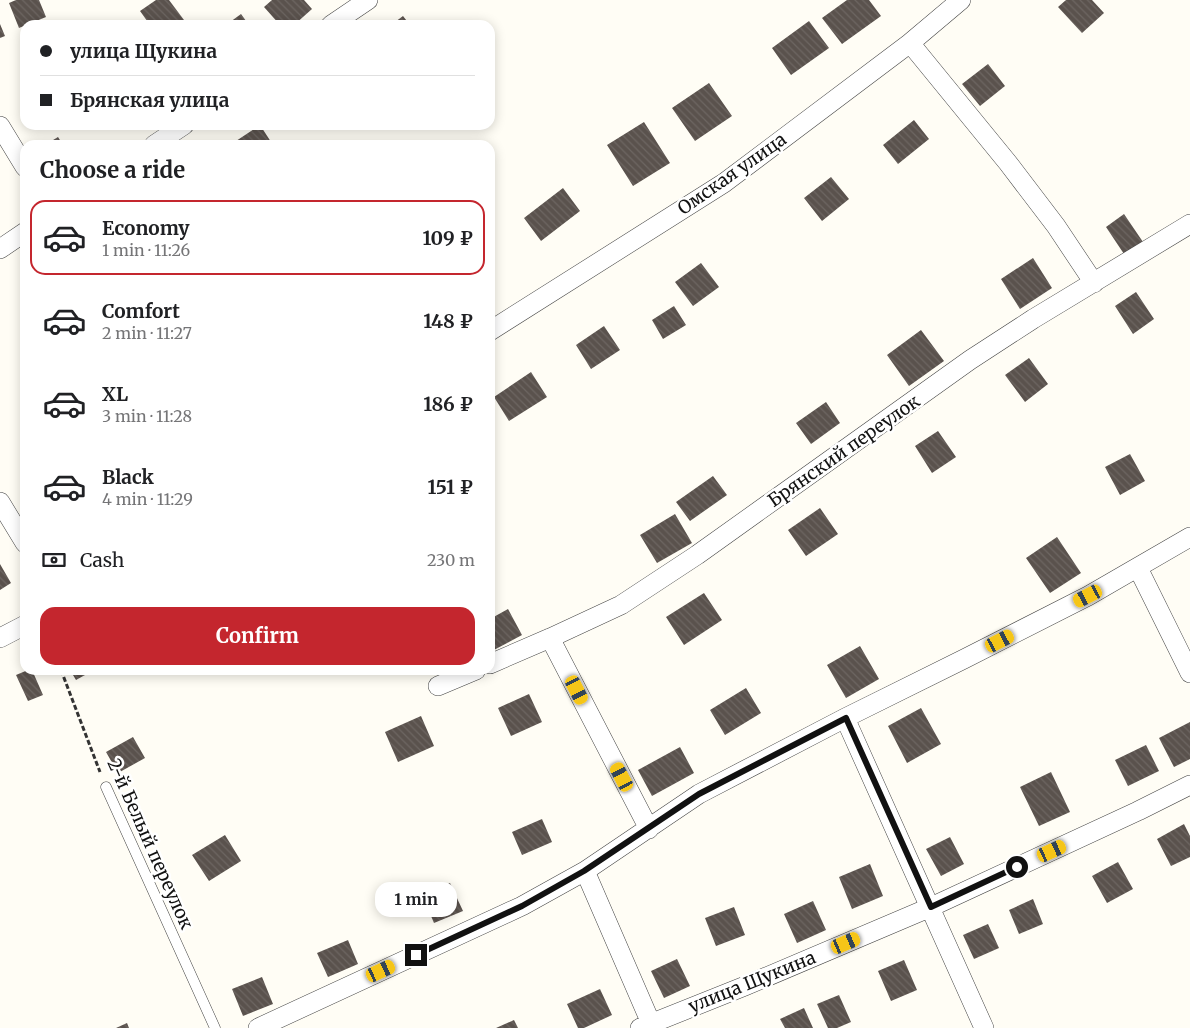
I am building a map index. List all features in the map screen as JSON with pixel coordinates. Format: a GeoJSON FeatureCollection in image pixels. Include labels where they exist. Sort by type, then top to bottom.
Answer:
{"type":"FeatureCollection","features":[{"type":"Feature","properties":{"kind":"street"},"geometry":{"type":"LineString","coordinates":[[338,20],[368,0]]}},
{"type":"Feature","properties":{"kind":"street","name":"Омская улица"},"geometry":{"type":"LineString","coordinates":[[495,328],[724,183],[910,44],[961,0]]}},
{"type":"Feature","properties":{"kind":"street"},"geometry":{"type":"LineString","coordinates":[[910,44],[1008,163],[1056,226],[1094,283]]}},
{"type":"Feature","properties":{"kind":"street"},"geometry":{"type":"LineString","coordinates":[[0,126],[20,159]]}},
{"type":"Feature","properties":{"kind":"street"},"geometry":{"type":"LineString","coordinates":[[162,140],[176,130]]}},
{"type":"Feature","properties":{"kind":"street","name":"Брянский переулок"},"geometry":{"type":"LineString","coordinates":[[495,662],[621,605],[697,556],[970,360],[1033,319],[1190,224]]}},
{"type":"Feature","properties":{"kind":"street"},"geometry":{"type":"LineString","coordinates":[[0,249],[20,235]]}},
{"type":"Feature","properties":{"kind":"street"},"geometry":{"type":"LineString","coordinates":[[0,502],[20,535]]}},
{"type":"Feature","properties":{"kind":"street"},"geometry":{"type":"LineString","coordinates":[[258,1028],[522,906],[584,871],[699,794],[1088,596],[1190,537]]}},
{"type":"Feature","properties":{"kind":"street"},"geometry":{"type":"LineString","coordinates":[[1138,568],[1190,673]]}},
{"type":"Feature","properties":{"kind":"street"},"geometry":{"type":"LineString","coordinates":[[0,638],[20,628]]}},
{"type":"Feature","properties":{"kind":"street"},"geometry":{"type":"LineString","coordinates":[[550,638],[649,829]]}},
{"type":"Feature","properties":{"kind":"street"},"geometry":{"type":"LineString","coordinates":[[438,686],[464,675]]}},
{"type":"Feature","properties":{"kind":"street"},"geometry":{"type":"LineString","coordinates":[[846,718],[984,1028]]}},
{"type":"Feature","properties":{"kind":"street","name":"улица Щукина"},"geometry":{"type":"LineString","coordinates":[[648,1026],[931,907],[1138,812],[1190,785]]}},
{"type":"Feature","properties":{"kind":"street"},"geometry":{"type":"LineString","coordinates":[[584,871],[648,1026]]}},
{"type":"Feature","properties":{"kind":"lane","name":"2-й Белый переулок"},"geometry":{"type":"LineString","coordinates":[[106,787],[215,1028]]}},
{"type":"Feature","properties":{"kind":"path","name":"2-й Белый переулок"},"geometry":{"type":"LineString","coordinates":[[63,675],[106,787]]}},
{"type":"Feature","properties":{"kind":"building"},"geometry":{"type":"Polygon","coordinates":[[[16,0],[39,0],[46,17],[39,20],[20,20],[19,28],[9,3],[16,0]]]}},
{"type":"Feature","properties":{"kind":"building"},"geometry":{"type":"Polygon","coordinates":[[[156,0],[169,0],[184,20],[146,20],[140,11],[156,0]]]}},
{"type":"Feature","properties":{"kind":"building"},"geometry":{"type":"Polygon","coordinates":[[[272,0],[304,0],[312,9],[300,20],[276,20],[264,7],[272,0]]]}},
{"type":"Feature","properties":{"kind":"building"},"geometry":{"type":"Polygon","coordinates":[[[847,0],[869,0],[881,16],[842,44],[822,18],[847,0]]]}},
{"type":"Feature","properties":{"kind":"building"},"geometry":{"type":"Polygon","coordinates":[[[1066,0],[1092,0],[1104,13],[1082,33],[1058,7],[1066,0]]]}},
{"type":"Feature","properties":{"kind":"building"},"geometry":{"type":"Polygon","coordinates":[[[241,14],[245,20],[233,20],[241,14]]]}},
{"type":"Feature","properties":{"kind":"building"},"geometry":{"type":"Polygon","coordinates":[[[403,16],[406,20],[398,20],[403,16]]]}},
{"type":"Feature","properties":{"kind":"building"},"geometry":{"type":"Polygon","coordinates":[[[809,21],[829,48],[791,75],[772,48],[809,21]]]}},
{"type":"Feature","properties":{"kind":"building"},"geometry":{"type":"Polygon","coordinates":[[[0,24],[5,36],[0,38],[0,24]]]}},
{"type":"Feature","properties":{"kind":"building"},"geometry":{"type":"Polygon","coordinates":[[[988,64],[1005,86],[980,106],[962,84],[988,64]]]}},
{"type":"Feature","properties":{"kind":"building"},"geometry":{"type":"Polygon","coordinates":[[[709,83],[732,116],[695,141],[672,108],[709,83]]]}},
{"type":"Feature","properties":{"kind":"building"},"geometry":{"type":"Polygon","coordinates":[[[914,120],[929,139],[898,164],[883,145],[914,120]]]}},
{"type":"Feature","properties":{"kind":"building"},"geometry":{"type":"Polygon","coordinates":[[[644,122],[670,163],[633,186],[607,145],[644,122]]]}},
{"type":"Feature","properties":{"kind":"building"},"geometry":{"type":"Polygon","coordinates":[[[252,130],[263,130],[270,140],[238,140],[252,130]]]}},
{"type":"Feature","properties":{"kind":"building"},"geometry":{"type":"Polygon","coordinates":[[[831,177],[849,199],[822,221],[804,198],[831,177]]]}},
{"type":"Feature","properties":{"kind":"building"},"geometry":{"type":"Polygon","coordinates":[[[563,188],[580,211],[541,241],[524,218],[563,188]]]}},
{"type":"Feature","properties":{"kind":"building"},"geometry":{"type":"Polygon","coordinates":[[[1124,214],[1143,242],[1124,254],[1106,227],[1124,214]]]}},
{"type":"Feature","properties":{"kind":"building"},"geometry":{"type":"Polygon","coordinates":[[[1033,258],[1052,288],[1020,309],[1001,279],[1033,258]]]}},
{"type":"Feature","properties":{"kind":"building"},"geometry":{"type":"Polygon","coordinates":[[[701,263],[719,287],[693,306],[675,282],[701,263]]]}},
{"type":"Feature","properties":{"kind":"building"},"geometry":{"type":"Polygon","coordinates":[[[1136,292],[1154,319],[1133,334],[1115,306],[1136,292]]]}},
{"type":"Feature","properties":{"kind":"building"},"geometry":{"type":"Polygon","coordinates":[[[674,306],[686,325],[663,339],[652,320],[674,306]]]}},
{"type":"Feature","properties":{"kind":"building"},"geometry":{"type":"Polygon","coordinates":[[[604,326],[620,350],[591,369],[576,345],[604,326]]]}},
{"type":"Feature","properties":{"kind":"building"},"geometry":{"type":"Polygon","coordinates":[[[921,330],[944,361],[909,386],[887,355],[921,330]]]}},
{"type":"Feature","properties":{"kind":"building"},"geometry":{"type":"Polygon","coordinates":[[[1029,358],[1048,384],[1025,402],[1005,375],[1029,358]]]}},
{"type":"Feature","properties":{"kind":"building"},"geometry":{"type":"Polygon","coordinates":[[[531,372],[547,397],[509,421],[495,396],[531,372]]]}},
{"type":"Feature","properties":{"kind":"building"},"geometry":{"type":"Polygon","coordinates":[[[826,402],[840,423],[811,444],[796,423],[826,402]]]}},
{"type":"Feature","properties":{"kind":"building"},"geometry":{"type":"Polygon","coordinates":[[[938,431],[956,457],[932,473],[915,446],[938,431]]]}},
{"type":"Feature","properties":{"kind":"building"},"geometry":{"type":"Polygon","coordinates":[[[1130,454],[1145,481],[1120,495],[1105,467],[1130,454]]]}},
{"type":"Feature","properties":{"kind":"building"},"geometry":{"type":"Polygon","coordinates":[[[713,476],[727,495],[690,521],[676,502],[713,476]]]}},
{"type":"Feature","properties":{"kind":"building"},"geometry":{"type":"Polygon","coordinates":[[[820,508],[838,534],[806,556],[788,530],[820,508]]]}},
{"type":"Feature","properties":{"kind":"building"},"geometry":{"type":"Polygon","coordinates":[[[675,514],[692,543],[657,563],[640,535],[675,514]]]}},
{"type":"Feature","properties":{"kind":"building"},"geometry":{"type":"Polygon","coordinates":[[[1057,537],[1081,573],[1050,593],[1026,558],[1057,537]]]}},
{"type":"Feature","properties":{"kind":"building"},"geometry":{"type":"Polygon","coordinates":[[[0,564],[11,583],[0,590],[0,564]]]}},
{"type":"Feature","properties":{"kind":"building"},"geometry":{"type":"Polygon","coordinates":[[[704,593],[722,620],[684,645],[666,617],[704,593]]]}},
{"type":"Feature","properties":{"kind":"building"},"geometry":{"type":"Polygon","coordinates":[[[508,609],[522,635],[495,649],[495,616],[508,609]]]}},
{"type":"Feature","properties":{"kind":"building"},"geometry":{"type":"Polygon","coordinates":[[[860,646],[879,679],[846,698],[827,665],[860,646]]]}},
{"type":"Feature","properties":{"kind":"building"},"geometry":{"type":"Polygon","coordinates":[[[20,673],[20,675],[34,675],[43,695],[28,701],[16,675],[20,673]]]}},
{"type":"Feature","properties":{"kind":"building"},"geometry":{"type":"Polygon","coordinates":[[[73,675],[85,675],[76,680],[73,675]]]}},
{"type":"Feature","properties":{"kind":"building"},"geometry":{"type":"Polygon","coordinates":[[[746,688],[761,713],[725,735],[710,710],[746,688]]]}},
{"type":"Feature","properties":{"kind":"building"},"geometry":{"type":"Polygon","coordinates":[[[529,694],[542,722],[511,736],[498,708],[529,694]]]}},
{"type":"Feature","properties":{"kind":"building"},"geometry":{"type":"Polygon","coordinates":[[[921,708],[941,744],[907,763],[888,726],[921,708]]]}},
{"type":"Feature","properties":{"kind":"building"},"geometry":{"type":"Polygon","coordinates":[[[421,716],[434,746],[398,762],[385,732],[421,716]]]}},
{"type":"Feature","properties":{"kind":"building"},"geometry":{"type":"Polygon","coordinates":[[[1190,722],[1190,759],[1174,767],[1159,738],[1190,722]]]}},
{"type":"Feature","properties":{"kind":"building"},"geometry":{"type":"Polygon","coordinates":[[[133,737],[145,758],[118,773],[106,752],[133,737]]]}},
{"type":"Feature","properties":{"kind":"building"},"geometry":{"type":"Polygon","coordinates":[[[1146,745],[1159,771],[1128,786],[1115,760],[1146,745]]]}},
{"type":"Feature","properties":{"kind":"building"},"geometry":{"type":"Polygon","coordinates":[[[680,747],[694,773],[652,796],[638,770],[680,747]]]}},
{"type":"Feature","properties":{"kind":"building"},"geometry":{"type":"Polygon","coordinates":[[[1051,772],[1070,812],[1039,826],[1020,787],[1051,772]]]}},
{"type":"Feature","properties":{"kind":"building"},"geometry":{"type":"Polygon","coordinates":[[[542,819],[552,842],[522,855],[512,832],[542,819]]]}},
{"type":"Feature","properties":{"kind":"building"},"geometry":{"type":"Polygon","coordinates":[[[1184,824],[1190,836],[1190,857],[1171,866],[1157,839],[1184,824]]]}},
{"type":"Feature","properties":{"kind":"building"},"geometry":{"type":"Polygon","coordinates":[[[225,835],[241,861],[209,881],[192,855],[225,835]]]}},
{"type":"Feature","properties":{"kind":"building"},"geometry":{"type":"Polygon","coordinates":[[[950,837],[964,864],[941,876],[926,849],[950,837]]]}},
{"type":"Feature","properties":{"kind":"building"},"geometry":{"type":"Polygon","coordinates":[[[1118,862],[1133,889],[1107,903],[1092,876],[1118,862]]]}},
{"type":"Feature","properties":{"kind":"building"},"geometry":{"type":"Polygon","coordinates":[[[870,864],[883,896],[852,909],[839,877],[870,864]]]}},
{"type":"Feature","properties":{"kind":"building"},"geometry":{"type":"Polygon","coordinates":[[[450,883],[463,911],[434,923],[422,895],[450,883]]]}},
{"type":"Feature","properties":{"kind":"building"},"geometry":{"type":"Polygon","coordinates":[[[1033,899],[1043,924],[1019,934],[1009,910],[1033,899]]]}},
{"type":"Feature","properties":{"kind":"building"},"geometry":{"type":"Polygon","coordinates":[[[813,901],[826,930],[797,943],[784,914],[813,901]]]}},
{"type":"Feature","properties":{"kind":"building"},"geometry":{"type":"Polygon","coordinates":[[[734,907],[745,935],[716,946],[705,918],[734,907]]]}},
{"type":"Feature","properties":{"kind":"building"},"geometry":{"type":"Polygon","coordinates":[[[988,924],[999,948],[974,959],[963,935],[988,924]]]}},
{"type":"Feature","properties":{"kind":"building"},"geometry":{"type":"Polygon","coordinates":[[[348,940],[358,964],[328,977],[317,953],[348,940]]]}},
{"type":"Feature","properties":{"kind":"building"},"geometry":{"type":"Polygon","coordinates":[[[677,959],[690,986],[664,998],[651,971],[677,959]]]}},
{"type":"Feature","properties":{"kind":"building"},"geometry":{"type":"Polygon","coordinates":[[[904,960],[917,990],[891,1001],[878,971],[904,960]]]}},
{"type":"Feature","properties":{"kind":"building"},"geometry":{"type":"Polygon","coordinates":[[[262,977],[273,1004],[243,1016],[232,989],[262,977]]]}},
{"type":"Feature","properties":{"kind":"building"},"geometry":{"type":"Polygon","coordinates":[[[600,989],[612,1015],[584,1028],[578,1028],[567,1004],[600,989]]]}},
{"type":"Feature","properties":{"kind":"building"},"geometry":{"type":"Polygon","coordinates":[[[839,995],[851,1022],[837,1028],[828,1028],[817,1004],[839,995]]]}},
{"type":"Feature","properties":{"kind":"building"},"geometry":{"type":"Polygon","coordinates":[[[804,1008],[813,1028],[785,1028],[780,1019],[804,1008]]]}},
{"type":"Feature","properties":{"kind":"building"},"geometry":{"type":"Polygon","coordinates":[[[514,1020],[518,1028],[496,1028],[514,1020]]]}},
{"type":"Feature","properties":{"kind":"building"},"geometry":{"type":"Polygon","coordinates":[[[127,1023],[129,1028],[116,1028],[127,1023]]]}},
{"type":"Feature","properties":{"kind":"route"},"geometry":{"type":"LineString","coordinates":[[416,955],[522,906],[584,871],[699,794],[846,718],[931,907],[1017,867]]}}]}
